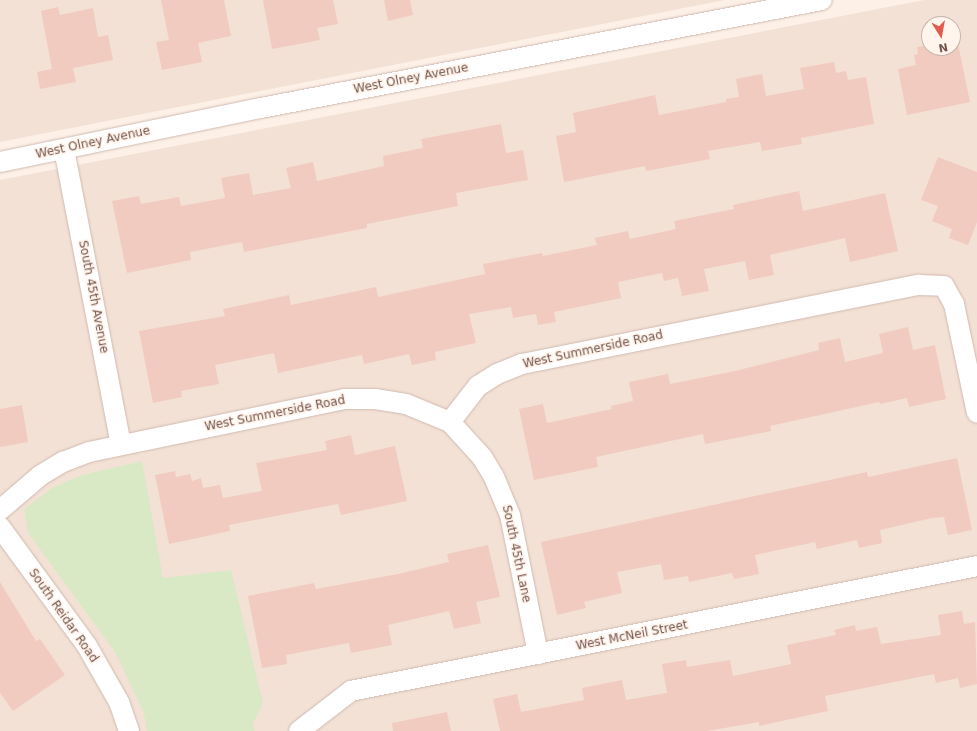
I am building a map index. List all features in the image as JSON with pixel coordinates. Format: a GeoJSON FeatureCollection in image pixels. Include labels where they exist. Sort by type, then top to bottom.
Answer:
{"type":"FeatureCollection","features":[{"type":"Feature","properties":{"kind":"street","name":"West Olney Avenue"},"geometry":{"type":"LineString","coordinates":[[0,162],[261,108],[822,0]]}},
{"type":"Feature","properties":{"kind":"street","name":"South 45th Avenue"},"geometry":{"type":"LineString","coordinates":[[64,149],[121,446]]}},
{"type":"Feature","properties":{"kind":"street","name":"West Summerside Road"},"geometry":{"type":"LineString","coordinates":[[0,510],[21,490],[63,462],[89,452],[344,399],[375,399],[406,404],[450,422],[478,386],[497,374],[522,364],[919,285],[944,286],[954,304],[977,413]]}},
{"type":"Feature","properties":{"kind":"street","name":"South 45th Lane"},"geometry":{"type":"LineString","coordinates":[[450,422],[482,457],[502,492],[510,515],[538,654]]}},
{"type":"Feature","properties":{"kind":"street","name":"South Reidar Road"},"geometry":{"type":"LineString","coordinates":[[0,527],[87,646],[119,702],[129,731]]}},
{"type":"Feature","properties":{"kind":"street","name":"West McNeil Street"},"geometry":{"type":"LineString","coordinates":[[299,731],[351,692],[977,566]]}},
{"type":"Feature","properties":{"kind":"shaded area"},"geometry":{"type":"Polygon","coordinates":[[[0,0],[725,0],[0,142],[0,0]]]}},
{"type":"Feature","properties":{"kind":"shaded area"},"geometry":{"type":"Polygon","coordinates":[[[924,0],[977,0],[977,731],[0,731],[0,180],[924,0]]]}},
{"type":"Feature","properties":{"kind":"green space"},"geometry":{"type":"Polygon","coordinates":[[[142,461],[163,578],[231,570],[263,703],[253,724],[255,731],[147,731],[144,713],[115,652],[28,533],[24,509],[52,488],[82,475],[142,461]]]}},
{"type":"Feature","properties":{"kind":"building"},"geometry":{"type":"Polygon","coordinates":[[[161,0],[224,0],[231,36],[198,43],[202,62],[162,70],[156,42],[169,40],[161,0]]]}},
{"type":"Feature","properties":{"kind":"building"},"geometry":{"type":"Polygon","coordinates":[[[263,0],[333,0],[338,24],[317,28],[320,40],[272,49],[263,0]]]}},
{"type":"Feature","properties":{"kind":"building"},"geometry":{"type":"Polygon","coordinates":[[[384,0],[410,0],[413,15],[388,21],[384,0]]]}},
{"type":"Feature","properties":{"kind":"building"},"geometry":{"type":"Polygon","coordinates":[[[58,7],[60,15],[93,8],[98,37],[108,35],[113,60],[73,68],[76,82],[40,89],[37,72],[52,69],[41,11],[58,7]]]}},
{"type":"Feature","properties":{"kind":"building"},"geometry":{"type":"Polygon","coordinates":[[[921,46],[921,56],[961,56],[970,102],[907,115],[898,69],[916,65],[914,55],[918,54],[917,47],[921,46]]]}},
{"type":"Feature","properties":{"kind":"building"},"geometry":{"type":"Polygon","coordinates":[[[834,62],[836,73],[846,71],[848,80],[866,77],[874,124],[801,138],[802,144],[762,151],[760,142],[708,151],[710,159],[646,171],[645,166],[564,182],[556,136],[576,132],[573,113],[655,95],[659,115],[726,102],[726,99],[739,97],[736,79],[762,74],[766,96],[804,89],[800,68],[834,62]]]}},
{"type":"Feature","properties":{"kind":"building"},"geometry":{"type":"Polygon","coordinates":[[[501,124],[506,153],[523,150],[528,180],[456,193],[458,206],[367,224],[367,228],[244,252],[242,242],[190,252],[191,260],[127,273],[112,201],[139,196],[141,204],[179,197],[181,206],[225,198],[221,178],[249,173],[253,195],[291,188],[286,168],[313,162],[317,181],[384,166],[383,156],[423,148],[421,139],[501,124]]]}},
{"type":"Feature","properties":{"kind":"building"},"geometry":{"type":"Polygon","coordinates":[[[938,157],[977,172],[977,222],[968,245],[949,238],[952,229],[932,221],[938,206],[921,200],[938,157]]]}},
{"type":"Feature","properties":{"kind":"building"},"geometry":{"type":"Polygon","coordinates":[[[799,191],[803,211],[885,193],[898,251],[850,262],[845,238],[770,255],[774,275],[749,280],[745,261],[704,269],[709,291],[682,296],[678,278],[664,281],[662,273],[618,282],[621,298],[554,312],[556,322],[538,325],[536,314],[513,318],[511,307],[469,314],[476,343],[435,352],[436,360],[412,365],[409,354],[364,364],[362,355],[278,373],[274,353],[215,365],[219,384],[181,391],[182,397],[153,403],[139,331],[225,316],[223,309],[289,295],[291,305],[376,287],[378,297],[485,274],[483,264],[542,253],[543,256],[597,245],[595,238],[628,231],[630,239],[676,229],[674,221],[734,209],[733,205],[799,191]]]}},
{"type":"Feature","properties":{"kind":"building"},"geometry":{"type":"Polygon","coordinates":[[[908,327],[913,350],[935,345],[946,399],[909,407],[907,398],[880,404],[879,402],[770,426],[771,431],[705,444],[703,434],[596,457],[598,467],[534,480],[519,409],[543,404],[547,423],[612,409],[611,406],[633,401],[629,382],[668,374],[670,384],[735,371],[819,350],[818,343],[840,338],[845,362],[883,353],[879,334],[908,327]]]}},
{"type":"Feature","properties":{"kind":"building"},"geometry":{"type":"Polygon","coordinates":[[[22,405],[28,442],[0,447],[0,409],[22,405]]]}},
{"type":"Feature","properties":{"kind":"building"},"geometry":{"type":"Polygon","coordinates":[[[351,435],[355,455],[395,446],[407,501],[341,515],[338,504],[229,525],[230,531],[169,544],[155,475],[175,471],[176,477],[190,474],[192,481],[201,478],[203,488],[220,485],[223,498],[262,491],[256,463],[327,450],[325,441],[351,435]]]}},
{"type":"Feature","properties":{"kind":"building"},"geometry":{"type":"Polygon","coordinates":[[[957,458],[972,530],[948,535],[944,517],[932,518],[880,530],[882,543],[859,548],[857,540],[817,549],[815,542],[755,555],[759,574],[734,579],[732,573],[689,582],[688,576],[664,580],[661,564],[617,572],[622,593],[584,602],[586,608],[557,615],[541,542],[867,472],[868,477],[957,458]]]}},
{"type":"Feature","properties":{"kind":"building"},"geometry":{"type":"Polygon","coordinates":[[[488,545],[500,597],[476,602],[481,623],[454,629],[449,611],[388,625],[392,645],[351,653],[349,643],[286,655],[287,664],[262,668],[248,596],[314,583],[316,589],[398,574],[449,562],[447,554],[488,545]]]}},
{"type":"Feature","properties":{"kind":"building"},"geometry":{"type":"Polygon","coordinates":[[[0,582],[36,641],[40,639],[65,675],[13,711],[0,693],[0,582]]]}},
{"type":"Feature","properties":{"kind":"building"},"geometry":{"type":"Polygon","coordinates":[[[962,611],[964,624],[975,622],[977,684],[960,688],[958,678],[936,683],[934,674],[825,696],[828,711],[759,726],[759,722],[707,731],[500,731],[493,699],[517,694],[521,712],[584,700],[582,688],[622,680],[626,700],[667,693],[662,664],[686,660],[687,667],[730,660],[733,676],[791,664],[787,645],[836,635],[834,630],[855,625],[856,631],[877,627],[881,644],[941,635],[938,615],[962,611]]]}},
{"type":"Feature","properties":{"kind":"building"},"geometry":{"type":"Polygon","coordinates":[[[447,712],[451,731],[393,731],[392,723],[447,712]]]}}]}
